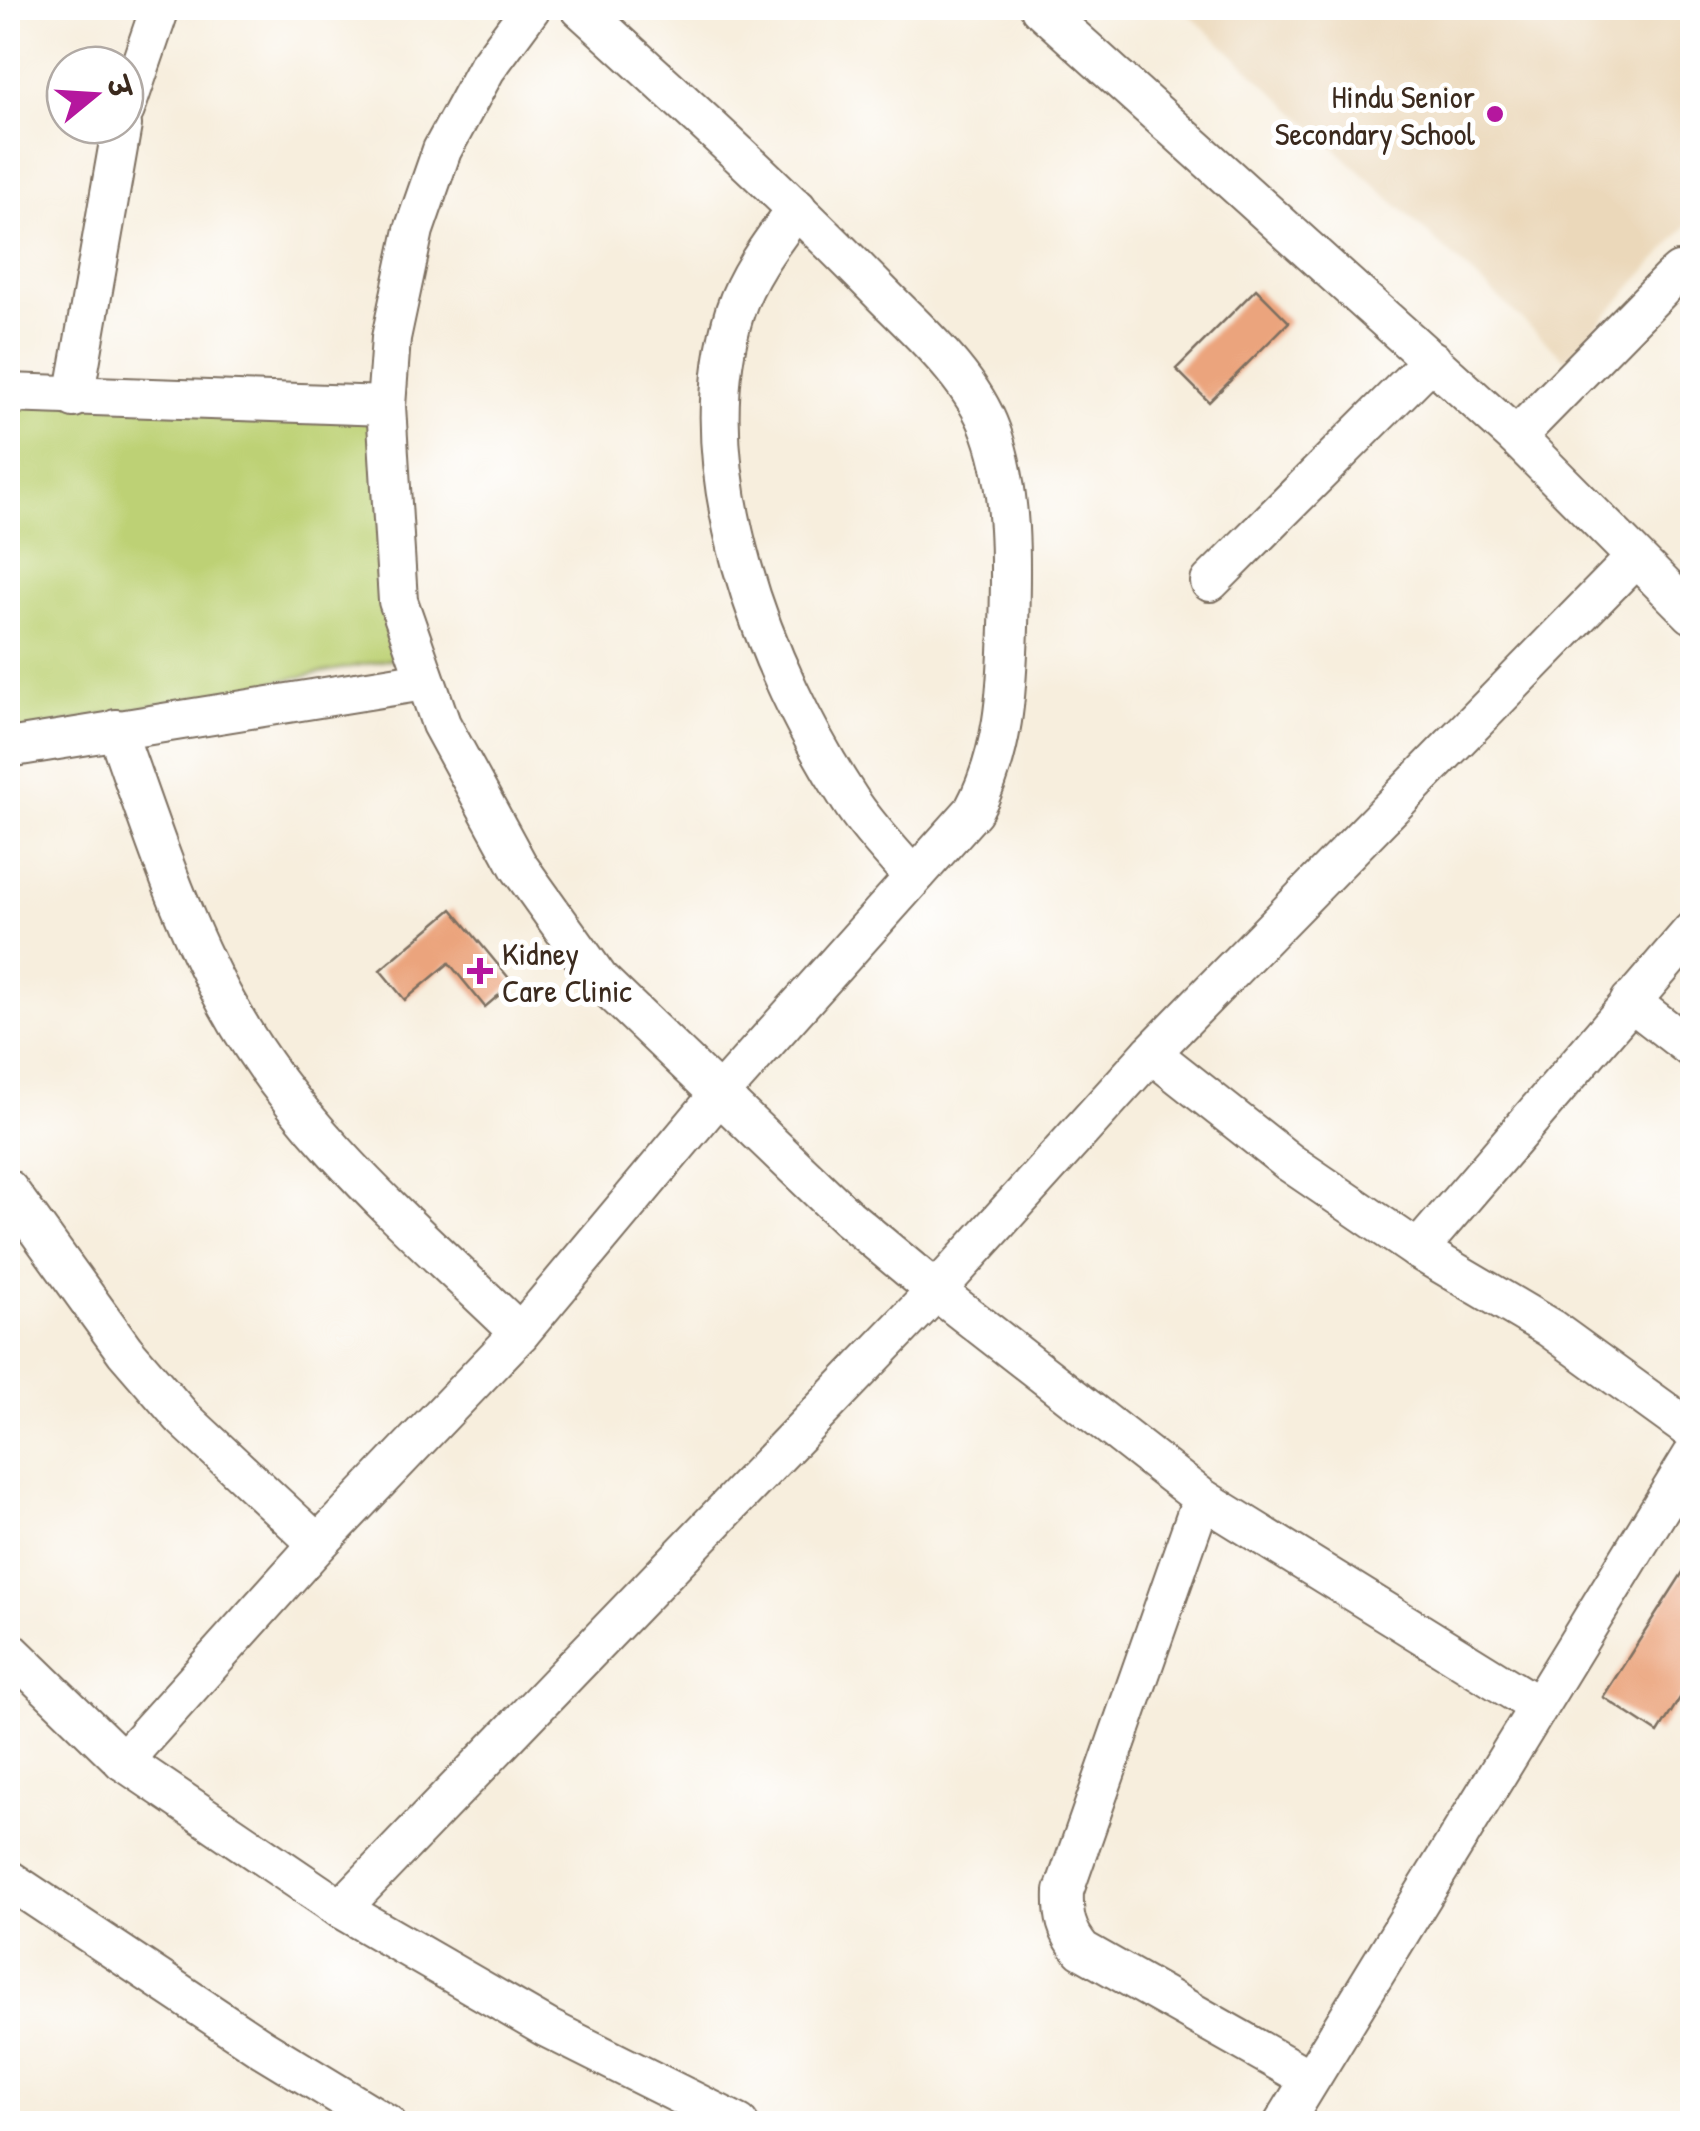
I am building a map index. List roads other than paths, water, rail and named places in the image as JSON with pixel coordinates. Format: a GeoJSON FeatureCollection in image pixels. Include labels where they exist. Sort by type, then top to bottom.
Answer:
{"type":"FeatureCollection","features":[{"type":"Feature","properties":{"kind":"street"},"geometry":{"type":"LineString","coordinates":[[145,52],[160,8]]}},
{"type":"Feature","properties":{"kind":"street"},"geometry":{"type":"LineString","coordinates":[[531,8],[486,70],[442,150],[414,230],[402,284],[391,338],[386,406],[398,601],[424,681],[518,867],[599,979],[847,1216],[936,1291],[1202,1498],[1536,1705]]}},
{"type":"Feature","properties":{"kind":"street"},"geometry":{"type":"LineString","coordinates":[[123,1761],[318,1544],[520,1332],[719,1096],[973,811],[993,773],[1006,695],[1011,566],[1002,479],[991,433],[977,402],[926,340],[797,208],[580,8]]}},
{"type":"Feature","properties":{"kind":"street"},"geometry":{"type":"LineString","coordinates":[[1040,8],[1516,438],[1692,614]]}},
{"type":"Feature","properties":{"kind":"street"},"geometry":{"type":"LineString","coordinates":[[74,398],[118,145]]}},
{"type":"Feature","properties":{"kind":"street"},"geometry":{"type":"LineString","coordinates":[[797,208],[752,271],[735,312],[720,384],[719,441],[727,504],[788,689],[852,804],[912,876]]}},
{"type":"Feature","properties":{"kind":"street"},"geometry":{"type":"LineString","coordinates":[[1516,438],[1670,278],[1679,272],[1692,272]]}},
{"type":"Feature","properties":{"kind":"street"},"geometry":{"type":"LineString","coordinates":[[1210,582],[1432,360]]}},
{"type":"Feature","properties":{"kind":"street"},"geometry":{"type":"LineString","coordinates":[[8,393],[386,406]]}},
{"type":"Feature","properties":{"kind":"street"},"geometry":{"type":"LineString","coordinates":[[340,1910],[936,1291],[1152,1053],[1636,558]]}},
{"type":"Feature","properties":{"kind":"street"},"geometry":{"type":"LineString","coordinates":[[8,748],[424,681]]}},
{"type":"Feature","properties":{"kind":"street"},"geometry":{"type":"LineString","coordinates":[[116,729],[176,898],[228,1006],[271,1074],[379,1196],[520,1332]]}},
{"type":"Feature","properties":{"kind":"street"},"geometry":{"type":"LineString","coordinates":[[1418,1250],[1692,931]]}},
{"type":"Feature","properties":{"kind":"street"},"geometry":{"type":"LineString","coordinates":[[1630,1001],[1692,1049]]}},
{"type":"Feature","properties":{"kind":"street"},"geometry":{"type":"LineString","coordinates":[[1152,1053],[1289,1162],[1418,1250],[1550,1328],[1692,1430]]}},
{"type":"Feature","properties":{"kind":"street"},"geometry":{"type":"LineString","coordinates":[[8,1189],[126,1351],[183,1418],[318,1544]]}},
{"type":"Feature","properties":{"kind":"street"},"geometry":{"type":"LineString","coordinates":[[1283,2124],[1536,1705],[1635,1556],[1692,1456]]}},
{"type":"Feature","properties":{"kind":"street"},"geometry":{"type":"LineString","coordinates":[[1202,1498],[1064,1891],[1064,1912],[1068,1933],[1082,1950],[1310,2079]]}},
{"type":"Feature","properties":{"kind":"street"},"geometry":{"type":"LineString","coordinates":[[15,1672],[123,1761],[340,1910],[547,2028],[739,2124]]}},
{"type":"Feature","properties":{"kind":"street"},"geometry":{"type":"LineString","coordinates":[[8,1879],[262,2048],[388,2124]]}},
{"type":"Feature","properties":{"kind":"place","name":"Hindu Senior Secondary School"},"geometry":{"type":"Point","coordinates":[1495,114]}},
{"type":"Feature","properties":{"kind":"place","name":"Kidney Care Clinic"},"geometry":{"type":"Point","coordinates":[480,971]}}]}
